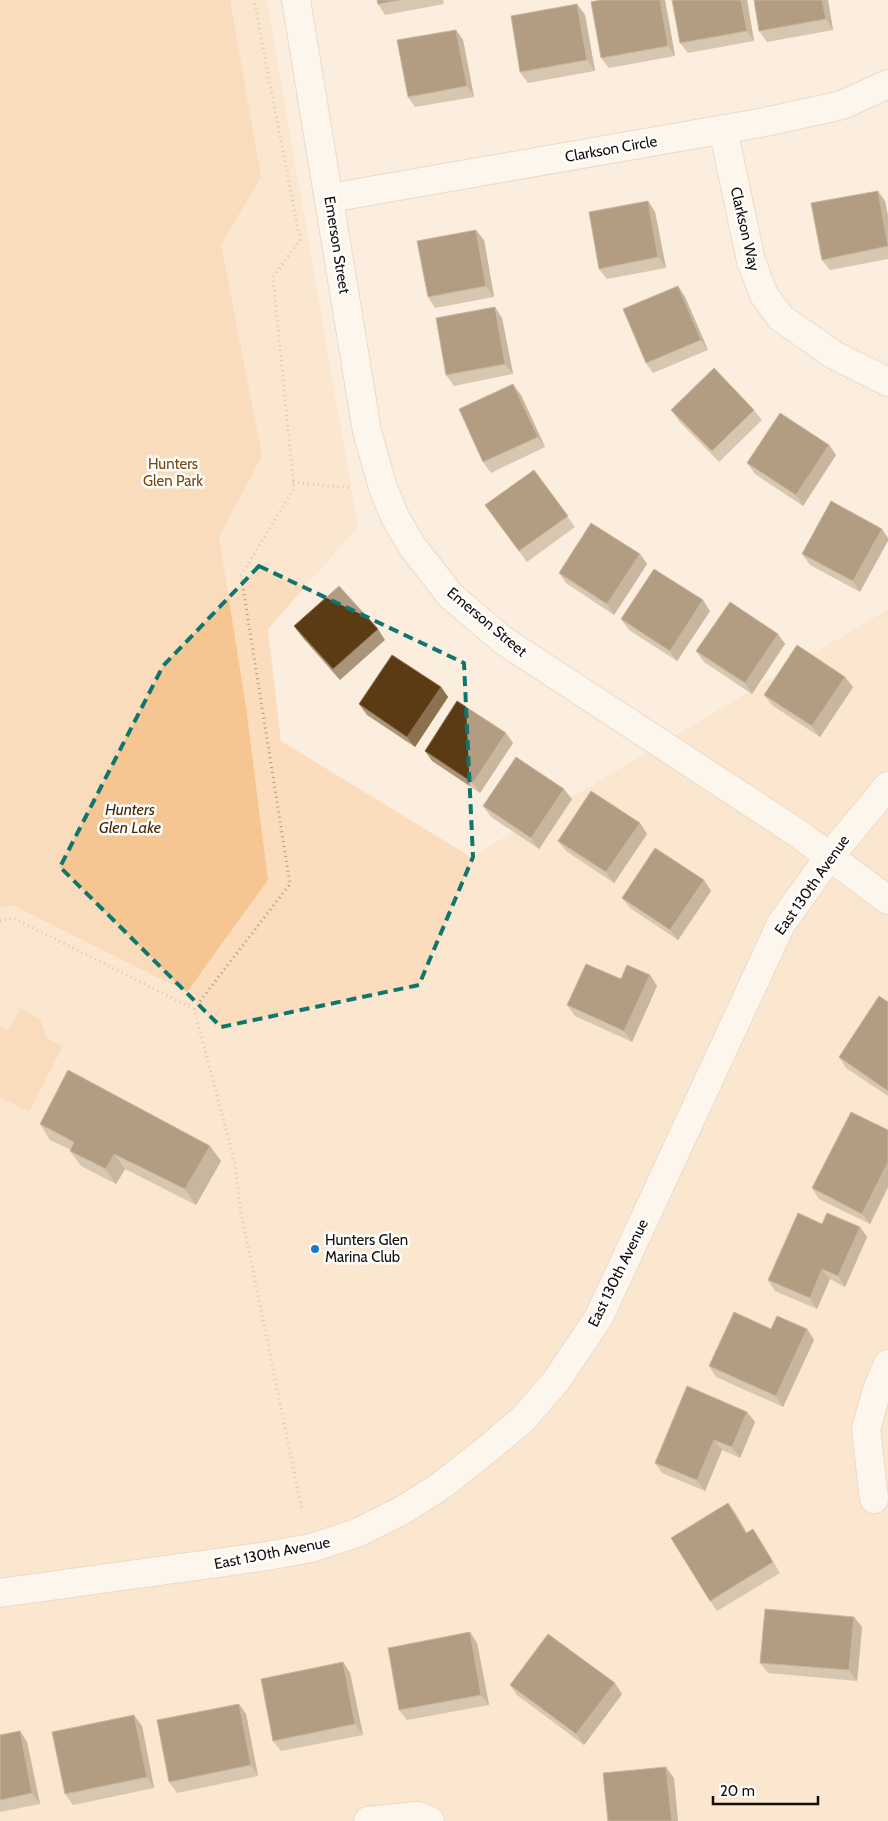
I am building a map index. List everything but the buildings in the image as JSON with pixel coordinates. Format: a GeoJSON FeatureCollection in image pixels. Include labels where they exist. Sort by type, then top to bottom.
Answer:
{"type":"FeatureCollection","features":[{"type":"Feature","properties":{"kind":"street","name":"Emerson Street"},"geometry":{"type":"LineString","coordinates":[[296,0],[367,431],[383,488],[395,517],[412,546],[450,595],[504,641],[796,832],[888,900]]}},
{"type":"Feature","properties":{"kind":"street","name":"Clarkson Circle"},"geometry":{"type":"LineString","coordinates":[[330,198],[765,122],[842,105],[888,84]]}},
{"type":"Feature","properties":{"kind":"street","name":"Clarkson Way"},"geometry":{"type":"LineString","coordinates":[[723,129],[751,261],[764,295],[781,318],[834,355],[888,382]]}},
{"type":"Feature","properties":{"kind":"street","name":"East 130th Avenue"},"geometry":{"type":"LineString","coordinates":[[0,1593],[216,1564],[310,1548],[357,1533],[403,1510],[442,1485],[524,1418],[556,1382],[599,1317],[781,924],[829,856],[888,786]]}},
{"type":"Feature","properties":{"kind":"street"},"geometry":{"type":"LineString","coordinates":[[874,1499],[866,1429],[877,1390],[888,1364]]}},
{"type":"Feature","properties":{"kind":"street"},"geometry":{"type":"LineString","coordinates":[[368,1821],[418,1816],[430,1821]]}},
{"type":"Feature","properties":{"kind":"path"},"geometry":{"type":"LineString","coordinates":[[194,1009],[290,884],[241,575],[294,489],[273,277],[300,240],[254,0]]}},
{"type":"Feature","properties":{"kind":"path"},"geometry":{"type":"LineString","coordinates":[[293,482],[342,488],[383,488]]}},
{"type":"Feature","properties":{"kind":"path"},"geometry":{"type":"LineString","coordinates":[[0,921],[13,918],[194,1009],[235,1163],[238,1199],[302,1512]]}},
{"type":"Feature","properties":{"kind":"highlighted area"},"geometry":{"type":"Polygon","coordinates":[[[259,566],[464,663],[473,857],[419,985],[221,1027],[60,867],[163,666],[259,566]]]}},
{"type":"Feature","properties":{"kind":"green space","name":"Hunters Glen Park"},"geometry":{"type":"Polygon","coordinates":[[[0,0],[267,0],[358,527],[268,629],[281,741],[471,857],[888,609],[888,1821],[0,1821],[0,0]]]}},
{"type":"Feature","properties":{"kind":"water","name":"Hunters Glen Lake"},"geometry":{"type":"Polygon","coordinates":[[[0,0],[230,0],[261,177],[221,245],[262,456],[219,537],[246,707],[268,880],[187,992],[13,905],[0,908],[0,0]]]}},
{"type":"Feature","properties":{"kind":"water"},"geometry":{"type":"Polygon","coordinates":[[[20,1008],[40,1019],[47,1038],[63,1046],[29,1112],[0,1097],[0,1026],[8,1030],[20,1008]]]}},
{"type":"Feature","properties":{"kind":"place","name":"Hunters Glen Marina Club"},"geometry":{"type":"Point","coordinates":[315,1249]}}]}
